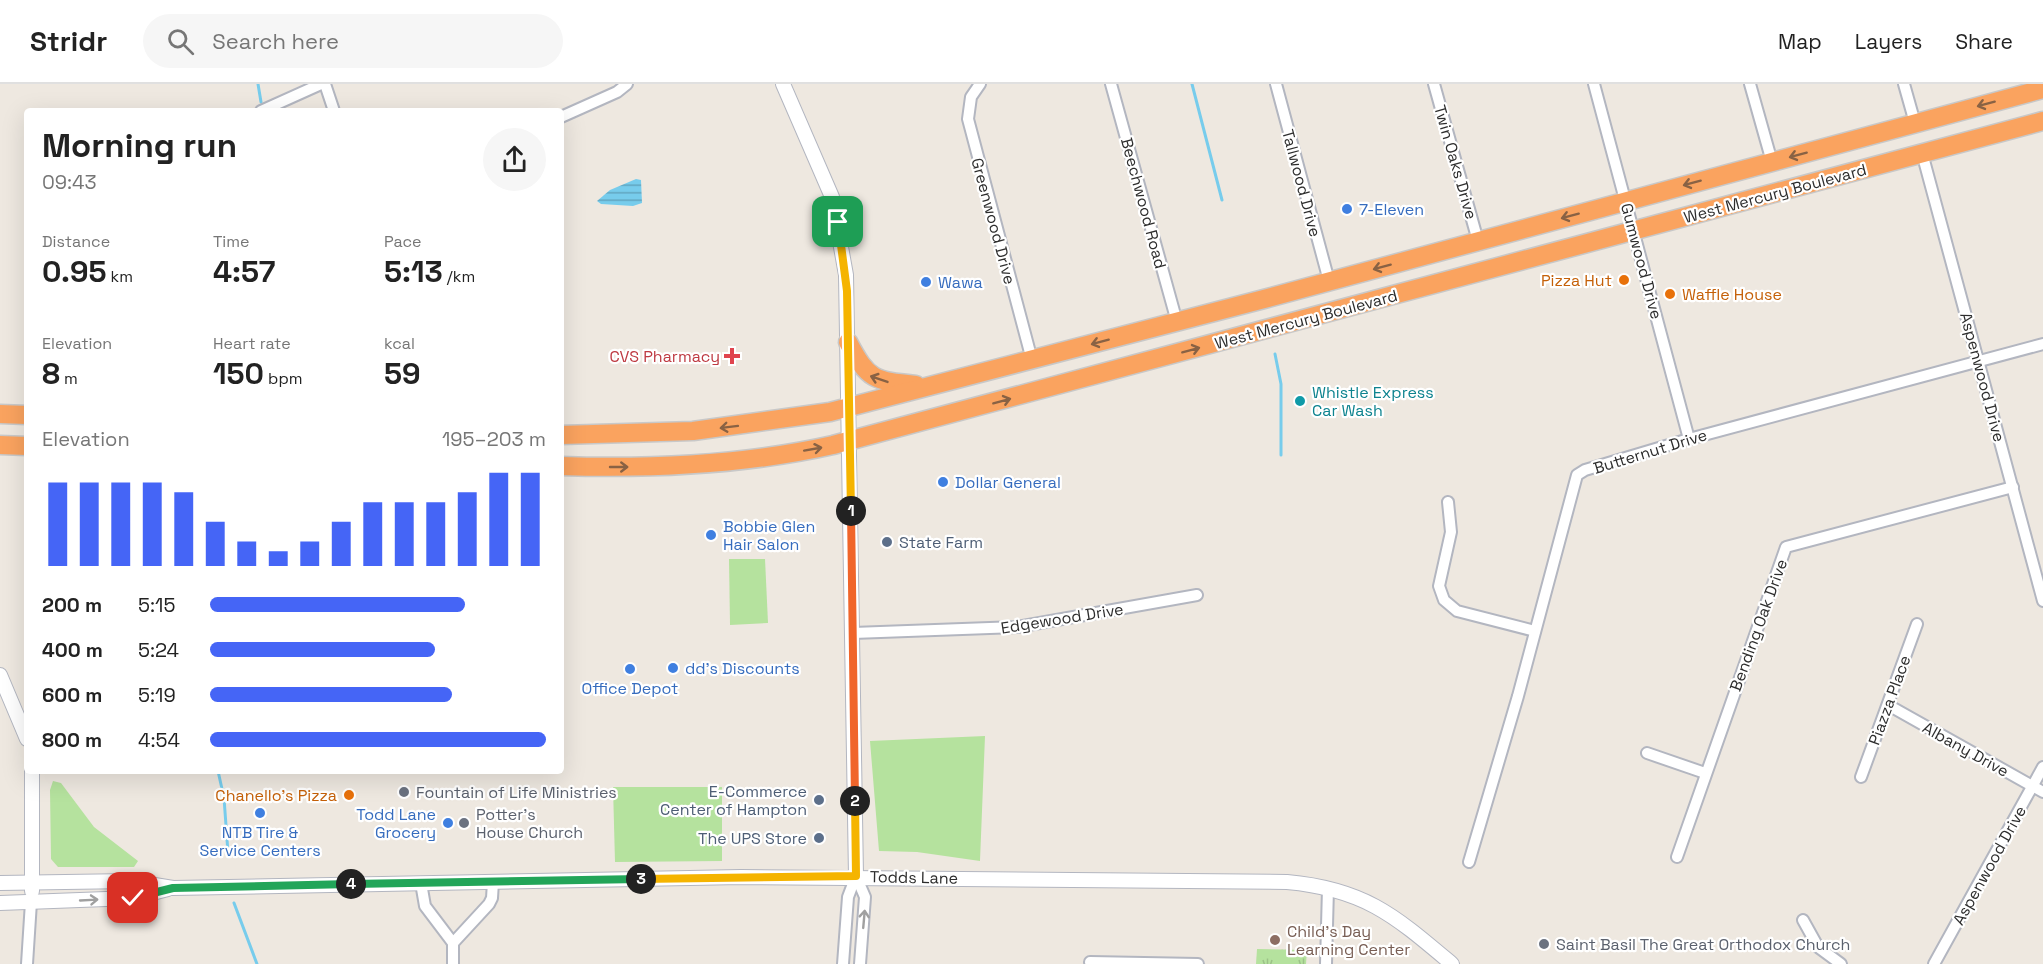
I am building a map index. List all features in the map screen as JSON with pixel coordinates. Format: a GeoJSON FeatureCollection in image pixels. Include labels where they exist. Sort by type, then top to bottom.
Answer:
{"type":"FeatureCollection","features":[{"type":"Feature","properties":{"kind":"highway","name":"West Mercury Boulevard"},"geometry":{"type":"LineString","coordinates":[[564,435],[693,431],[791,419],[849,407],[1177,322],[1772,162],[2036,88]]}},
{"type":"Feature","properties":{"kind":"highway","name":"West Mercury Boulevard"},"geometry":{"type":"LineString","coordinates":[[564,466],[644,467],[735,460],[817,448],[2043,121]]}},
{"type":"Feature","properties":{"kind":"highway"},"geometry":{"type":"LineString","coordinates":[[848,342],[860,364],[873,378],[879,381],[929,386]]}},
{"type":"Feature","properties":{"kind":"highway"},"geometry":{"type":"LineString","coordinates":[[0,414],[24,415]]}},
{"type":"Feature","properties":{"kind":"highway"},"geometry":{"type":"LineString","coordinates":[[0,445],[24,446]]}},
{"type":"Feature","properties":{"kind":"main road"},"geometry":{"type":"LineString","coordinates":[[783,84],[832,197],[845,259],[854,633],[856,876]]}},
{"type":"Feature","properties":{"kind":"main road"},"geometry":{"type":"LineString","coordinates":[[0,675],[24,732]]}},
{"type":"Feature","properties":{"kind":"main road"},"geometry":{"type":"LineString","coordinates":[[31,902],[33,883],[32,774]]}},
{"type":"Feature","properties":{"kind":"main road","name":"Todds Lane"},"geometry":{"type":"LineString","coordinates":[[0,884],[130,881],[173,888],[856,876],[1287,882],[1347,892],[1397,918],[1452,964]]}},
{"type":"Feature","properties":{"kind":"main road","name":"Todds Lane"},"geometry":{"type":"LineString","coordinates":[[0,903],[133,898],[173,888]]}},
{"type":"Feature","properties":{"kind":"street"},"geometry":{"type":"LineString","coordinates":[[268,108],[323,84],[333,108]]}},
{"type":"Feature","properties":{"kind":"street"},"geometry":{"type":"LineString","coordinates":[[564,116],[618,92],[627,84]]}},
{"type":"Feature","properties":{"kind":"street","name":"Greenwood Drive"},"geometry":{"type":"LineString","coordinates":[[980,84],[971,97],[968,119],[1032,360]]}},
{"type":"Feature","properties":{"kind":"street","name":"Beechwood Road"},"geometry":{"type":"LineString","coordinates":[[1111,84],[1177,322]]}},
{"type":"Feature","properties":{"kind":"street","name":"Tallwood Drive"},"geometry":{"type":"LineString","coordinates":[[1276,84],[1329,281]]}},
{"type":"Feature","properties":{"kind":"street","name":"Twin Oaks Drive"},"geometry":{"type":"LineString","coordinates":[[1434,84],[1478,241]]}},
{"type":"Feature","properties":{"kind":"street","name":"Gumwood Drive"},"geometry":{"type":"LineString","coordinates":[[1594,84],[1689,439]]}},
{"type":"Feature","properties":{"kind":"street"},"geometry":{"type":"LineString","coordinates":[[1750,84],[1772,162]]}},
{"type":"Feature","properties":{"kind":"street"},"geometry":{"type":"LineString","coordinates":[[1904,84],[1915,123]]}},
{"type":"Feature","properties":{"kind":"street","name":"Aspenwood Drive"},"geometry":{"type":"LineString","coordinates":[[1922,153],[2043,601]]}},
{"type":"Feature","properties":{"kind":"street","name":"Butternut Drive"},"geometry":{"type":"LineString","coordinates":[[1469,861],[1577,475],[1585,470],[1689,439],[2043,344]]}},
{"type":"Feature","properties":{"kind":"street","name":"Bending Oak Drive"},"geometry":{"type":"LineString","coordinates":[[1677,857],[1786,547],[2013,487]]}},
{"type":"Feature","properties":{"kind":"street"},"geometry":{"type":"LineString","coordinates":[[1448,502],[1451,532],[1439,586],[1443,600],[1457,611],[1535,631]]}},
{"type":"Feature","properties":{"kind":"street","name":"Edgewood Drive"},"geometry":{"type":"LineString","coordinates":[[854,633],[1017,627],[1197,595]]}},
{"type":"Feature","properties":{"kind":"street","name":"Piazza Place"},"geometry":{"type":"LineString","coordinates":[[1861,777],[1917,624]]}},
{"type":"Feature","properties":{"kind":"street","name":"Albany Drive"},"geometry":{"type":"LineString","coordinates":[[1888,705],[2038,789]]}},
{"type":"Feature","properties":{"kind":"street"},"geometry":{"type":"LineString","coordinates":[[1647,753],[1705,773]]}},
{"type":"Feature","properties":{"kind":"street","name":"Aspenwood Drive"},"geometry":{"type":"LineString","coordinates":[[1934,964],[2038,789],[2043,766]]}},
{"type":"Feature","properties":{"kind":"street"},"geometry":{"type":"LineString","coordinates":[[843,964],[848,897],[856,876]]}},
{"type":"Feature","properties":{"kind":"street"},"geometry":{"type":"LineString","coordinates":[[856,876],[865,897],[860,964]]}},
{"type":"Feature","properties":{"kind":"street"},"geometry":{"type":"LineString","coordinates":[[453,943],[489,904],[492,898],[493,882]]}},
{"type":"Feature","properties":{"kind":"street"},"geometry":{"type":"LineString","coordinates":[[421,883],[425,906],[453,943],[453,964]]}},
{"type":"Feature","properties":{"kind":"street"},"geometry":{"type":"LineString","coordinates":[[1326,964],[1328,888]]}},
{"type":"Feature","properties":{"kind":"street"},"geometry":{"type":"LineString","coordinates":[[27,964],[31,902]]}},
{"type":"Feature","properties":{"kind":"street"},"geometry":{"type":"LineString","coordinates":[[1803,920],[1818,947],[1841,964]]}},
{"type":"Feature","properties":{"kind":"street"},"geometry":{"type":"LineString","coordinates":[[1090,962],[1198,964]]}},
{"type":"Feature","properties":{"kind":"green space"},"geometry":{"type":"Polygon","coordinates":[[[729,559],[765,559],[768,623],[730,625],[729,559]]]}},
{"type":"Feature","properties":{"kind":"green space"},"geometry":{"type":"Polygon","coordinates":[[[985,736],[980,861],[917,852],[879,851],[870,741],[985,736]]]}},
{"type":"Feature","properties":{"kind":"green space"},"geometry":{"type":"Polygon","coordinates":[[[53,781],[61,783],[94,827],[138,861],[134,867],[58,867],[51,859],[50,790],[53,781]]]}},
{"type":"Feature","properties":{"kind":"green space"},"geometry":{"type":"Polygon","coordinates":[[[613,787],[722,787],[722,861],[615,862],[613,787]]]}},
{"type":"Feature","properties":{"kind":"green space"},"geometry":{"type":"Polygon","coordinates":[[[1257,949],[1307,950],[1306,964],[1256,964],[1257,949]]]}},
{"type":"Feature","properties":{"kind":"water"},"geometry":{"type":"Polygon","coordinates":[[[636,179],[641,180],[642,203],[633,206],[601,204],[597,201],[610,190],[636,179]]]}},
{"type":"Feature","properties":{"kind":"waterway"},"geometry":{"type":"LineString","coordinates":[[258,84],[261,102]]}},
{"type":"Feature","properties":{"kind":"waterway"},"geometry":{"type":"LineString","coordinates":[[1192,84],[1222,200]]}},
{"type":"Feature","properties":{"kind":"waterway"},"geometry":{"type":"LineString","coordinates":[[1275,354],[1281,384],[1281,455]]}},
{"type":"Feature","properties":{"kind":"waterway"},"geometry":{"type":"LineString","coordinates":[[219,774],[224,798],[228,853]]}},
{"type":"Feature","properties":{"kind":"waterway"},"geometry":{"type":"LineString","coordinates":[[234,903],[257,964]]}},
{"type":"Feature","properties":{"kind":"place","name":"7-Eleven"},"geometry":{"type":"Point","coordinates":[1347,209]}},
{"type":"Feature","properties":{"kind":"place","name":"Pizza Hut"},"geometry":{"type":"Point","coordinates":[1624,280]}},
{"type":"Feature","properties":{"kind":"place","name":"Wawa"},"geometry":{"type":"Point","coordinates":[926,282]}},
{"type":"Feature","properties":{"kind":"place","name":"Waffle House"},"geometry":{"type":"Point","coordinates":[1670,294]}},
{"type":"Feature","properties":{"kind":"place","name":"CVS Pharmacy"},"geometry":{"type":"Point","coordinates":[732,356]}},
{"type":"Feature","properties":{"kind":"place","name":"Whistle Express Car Wash"},"geometry":{"type":"Point","coordinates":[1300,401]}},
{"type":"Feature","properties":{"kind":"place","name":"Dollar General"},"geometry":{"type":"Point","coordinates":[943,482]}},
{"type":"Feature","properties":{"kind":"place","name":"Bobbie Glen Hair Salon"},"geometry":{"type":"Point","coordinates":[711,535]}},
{"type":"Feature","properties":{"kind":"place","name":"State Farm"},"geometry":{"type":"Point","coordinates":[887,542]}},
{"type":"Feature","properties":{"kind":"place","name":"dd's Discounts"},"geometry":{"type":"Point","coordinates":[673,668]}},
{"type":"Feature","properties":{"kind":"place","name":"Office Depot"},"geometry":{"type":"Point","coordinates":[630,669]}},
{"type":"Feature","properties":{"kind":"place","name":"Fountain of Life Ministries"},"geometry":{"type":"Point","coordinates":[404,792]}},
{"type":"Feature","properties":{"kind":"place","name":"Chanello’s Pizza"},"geometry":{"type":"Point","coordinates":[349,795]}},
{"type":"Feature","properties":{"kind":"place","name":"E-Commerce Center of Hampton"},"geometry":{"type":"Point","coordinates":[819,800]}},
{"type":"Feature","properties":{"kind":"place","name":"NTB Tire & Service Centers"},"geometry":{"type":"Point","coordinates":[260,813]}},
{"type":"Feature","properties":{"kind":"place","name":"Todd Lane Grocery"},"geometry":{"type":"Point","coordinates":[448,823]}},
{"type":"Feature","properties":{"kind":"place","name":"Potter’s House Church"},"geometry":{"type":"Point","coordinates":[464,823]}},
{"type":"Feature","properties":{"kind":"place","name":"The UPS Store"},"geometry":{"type":"Point","coordinates":[819,838]}},
{"type":"Feature","properties":{"kind":"place","name":"Child's Day Learning Center"},"geometry":{"type":"Point","coordinates":[1275,940]}},
{"type":"Feature","properties":{"kind":"place","name":"Saint Basil The Great Orthodox Church"},"geometry":{"type":"Point","coordinates":[1544,944]}},
{"type":"Feature","properties":{"kind":"route"},"geometry":{"type":"LineString","coordinates":[[133,898],[173,888],[856,876],[847,291],[845,259],[838,222]]}}]}
